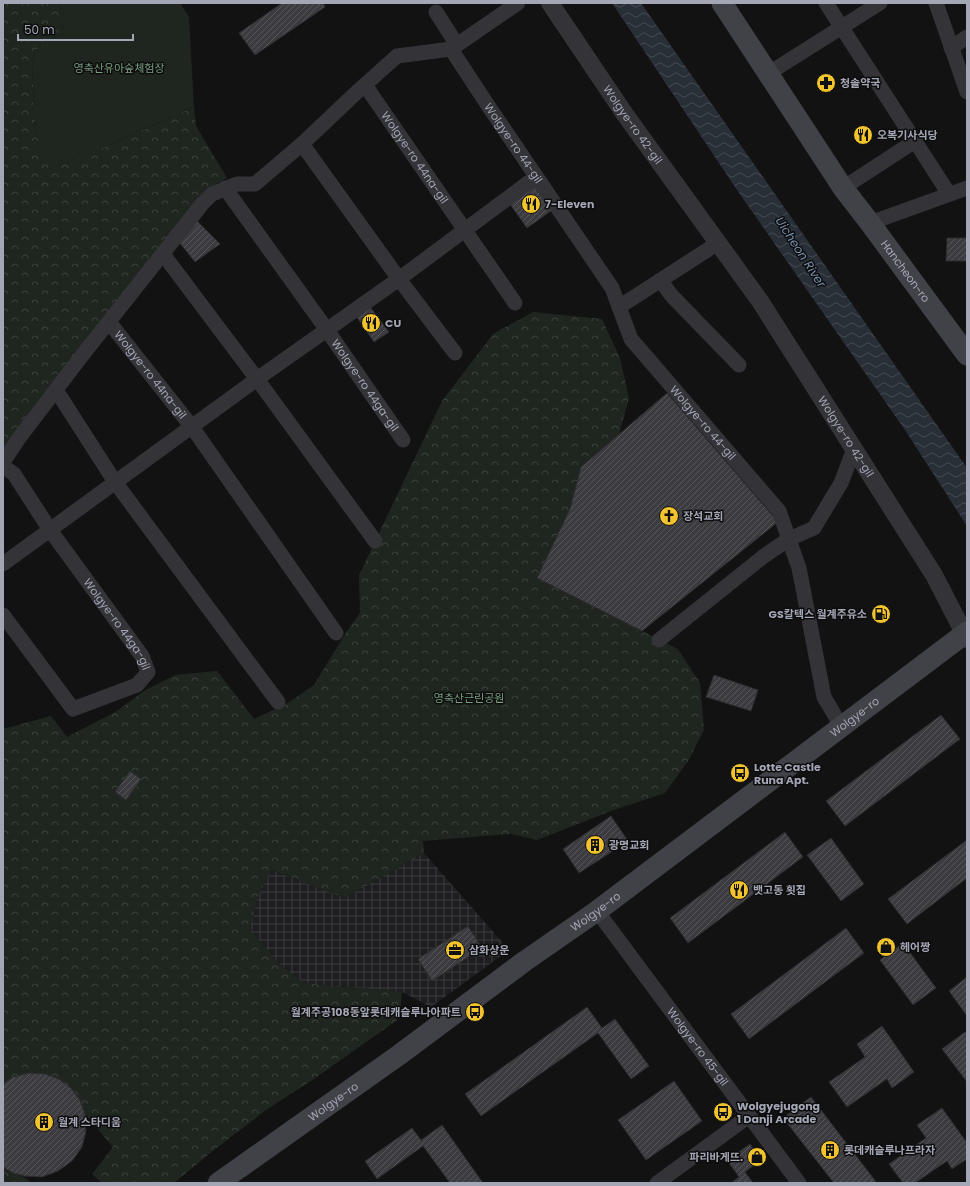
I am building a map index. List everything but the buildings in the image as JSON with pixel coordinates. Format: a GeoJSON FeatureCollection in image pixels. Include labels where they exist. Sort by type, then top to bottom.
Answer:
{"type":"FeatureCollection","features":[{"type":"Feature","properties":{"kind":"main road","name":"Hancheon-ro"},"geometry":{"type":"LineString","coordinates":[[722,3],[843,188],[967,355]]}},
{"type":"Feature","properties":{"kind":"main road","name":"Wolgye-ro"},"geometry":{"type":"LineString","coordinates":[[218,1183],[399,1055],[525,961],[597,911],[841,726],[966,635]]}},
{"type":"Feature","properties":{"kind":"street"},"geometry":{"type":"LineString","coordinates":[[454,47],[518,3]]}},
{"type":"Feature","properties":{"kind":"street","name":"Wolgye-ro 42-gil"},"geometry":{"type":"LineString","coordinates":[[550,3],[624,113],[760,301],[934,575],[966,635]]}},
{"type":"Feature","properties":{"kind":"street"},"geometry":{"type":"LineString","coordinates":[[826,3],[949,194]]}},
{"type":"Feature","properties":{"kind":"street"},"geometry":{"type":"LineString","coordinates":[[769,73],[880,3]]}},
{"type":"Feature","properties":{"kind":"street"},"geometry":{"type":"LineString","coordinates":[[936,3],[962,44],[967,92]]}},
{"type":"Feature","properties":{"kind":"street","name":"Wolgye-ro 44-gil"},"geometry":{"type":"LineString","coordinates":[[436,12],[489,108],[612,288],[631,339],[779,511],[799,568],[824,697],[841,726]]}},
{"type":"Feature","properties":{"kind":"street","name":"Wolgye-ro 44na-gil"},"geometry":{"type":"LineString","coordinates":[[3,462],[19,438],[109,322],[212,194],[237,184],[255,184],[302,144],[397,56],[454,47]]}},
{"type":"Feature","properties":{"kind":"street","name":"Wolgye-ro 44na-gil"},"geometry":{"type":"LineString","coordinates":[[365,85],[465,230]]}},
{"type":"Feature","properties":{"kind":"street"},"geometry":{"type":"LineString","coordinates":[[843,188],[915,141]]}},
{"type":"Feature","properties":{"kind":"street"},"geometry":{"type":"LineString","coordinates":[[302,144],[399,279],[455,353]]}},
{"type":"Feature","properties":{"kind":"street","name":"Wolgye-ro 44ga-gil"},"geometry":{"type":"LineString","coordinates":[[3,564],[257,379],[399,279],[536,177]]}},
{"type":"Feature","properties":{"kind":"street"},"geometry":{"type":"LineString","coordinates":[[225,188],[327,330]]}},
{"type":"Feature","properties":{"kind":"street"},"geometry":{"type":"LineString","coordinates":[[870,223],[967,188]]}},
{"type":"Feature","properties":{"kind":"street"},"geometry":{"type":"LineString","coordinates":[[465,230],[515,303]]}},
{"type":"Feature","properties":{"kind":"street"},"geometry":{"type":"LineString","coordinates":[[619,306],[718,243]]}},
{"type":"Feature","properties":{"kind":"street"},"geometry":{"type":"LineString","coordinates":[[163,254],[257,379],[375,541]]}},
{"type":"Feature","properties":{"kind":"street"},"geometry":{"type":"LineString","coordinates":[[660,280],[672,296],[739,365]]}},
{"type":"Feature","properties":{"kind":"street","name":"Wolgye-ro 44na-gil"},"geometry":{"type":"LineString","coordinates":[[109,322],[192,427]]}},
{"type":"Feature","properties":{"kind":"street","name":"Wolgye-ro 44ga-gil"},"geometry":{"type":"LineString","coordinates":[[327,330],[403,440]]}},
{"type":"Feature","properties":{"kind":"street"},"geometry":{"type":"LineString","coordinates":[[56,390],[115,482],[278,702]]}},
{"type":"Feature","properties":{"kind":"street"},"geometry":{"type":"LineString","coordinates":[[192,427],[336,633]]}},
{"type":"Feature","properties":{"kind":"street"},"geometry":{"type":"LineString","coordinates":[[659,640],[764,556],[789,539],[814,528],[841,483],[854,449]]}},
{"type":"Feature","properties":{"kind":"street"},"geometry":{"type":"LineString","coordinates":[[3,466],[14,474],[50,530]]}},
{"type":"Feature","properties":{"kind":"street","name":"Wolgye-ro 44ga-gil"},"geometry":{"type":"LineString","coordinates":[[3,615],[73,709],[137,685],[148,672],[142,656],[50,530]]}},
{"type":"Feature","properties":{"kind":"street","name":"Wolgye-ro 45-gil"},"geometry":{"type":"LineString","coordinates":[[597,911],[799,1183]]}},
{"type":"Feature","properties":{"kind":"street"},"geometry":{"type":"LineString","coordinates":[[657,1183],[750,1116]]}},
{"type":"Feature","properties":{"kind":"shaded area"},"geometry":{"type":"Polygon","coordinates":[[[424,853],[509,950],[431,1007],[402,992],[304,983],[278,963],[250,928],[258,896],[271,870],[345,898],[424,853]]]}},
{"type":"Feature","properties":{"kind":"green space"},"geometry":{"type":"Polygon","coordinates":[[[3,3],[60,3],[63,34],[41,43],[32,58],[34,112],[37,137],[98,150],[194,107],[196,126],[227,178],[205,190],[75,354],[3,450],[3,3]]]}},
{"type":"Feature","properties":{"kind":"green space","name":"영축산유아숲체험장"},"geometry":{"type":"Polygon","coordinates":[[[60,3],[180,3],[189,17],[194,107],[98,150],[51,169],[37,137],[34,112],[32,58],[41,43],[63,34],[60,3]]]}},
{"type":"Feature","properties":{"kind":"green space","name":"영축산근린공원"},"geometry":{"type":"Polygon","coordinates":[[[533,312],[602,319],[620,358],[629,398],[619,434],[581,467],[570,509],[537,578],[678,649],[700,683],[704,730],[688,761],[665,793],[611,811],[537,840],[511,834],[423,841],[424,853],[345,898],[271,870],[258,896],[250,928],[278,963],[304,983],[402,992],[400,1018],[314,1079],[266,1110],[174,1183],[102,1183],[92,1174],[113,1147],[85,1114],[80,1100],[71,1088],[13,1077],[3,1084],[3,729],[51,716],[67,737],[117,711],[144,691],[175,675],[217,671],[254,719],[288,703],[314,685],[347,631],[360,613],[359,575],[442,401],[493,334],[533,312]]]}},
{"type":"Feature","properties":{"kind":"green space"},"geometry":{"type":"Polygon","coordinates":[[[3,1167],[28,1180],[31,1183],[3,1183],[3,1167]]]}},
{"type":"Feature","properties":{"kind":"water","name":"Uicheon River"},"geometry":{"type":"Polygon","coordinates":[[[612,3],[641,3],[967,468],[967,526],[905,430],[737,190],[612,3]]]}},
{"type":"Feature","properties":{"kind":"place","name":"청솔약국"},"geometry":{"type":"Point","coordinates":[826,83]}},
{"type":"Feature","properties":{"kind":"place","name":"오복기사식당"},"geometry":{"type":"Point","coordinates":[863,135]}},
{"type":"Feature","properties":{"kind":"place","name":"7-Eleven"},"geometry":{"type":"Point","coordinates":[531,204]}},
{"type":"Feature","properties":{"kind":"place","name":"CU"},"geometry":{"type":"Point","coordinates":[371,323]}},
{"type":"Feature","properties":{"kind":"place","name":"장석교회"},"geometry":{"type":"Point","coordinates":[669,516]}},
{"type":"Feature","properties":{"kind":"place","name":"GS칼텍스 월계주유소"},"geometry":{"type":"Point","coordinates":[881,614]}},
{"type":"Feature","properties":{"kind":"place","name":"Lotte Castle Runa Apt."},"geometry":{"type":"Point","coordinates":[740,773]}},
{"type":"Feature","properties":{"kind":"place","name":"광명교회"},"geometry":{"type":"Point","coordinates":[595,845]}},
{"type":"Feature","properties":{"kind":"place","name":"뱃고동 횟집"},"geometry":{"type":"Point","coordinates":[739,890]}},
{"type":"Feature","properties":{"kind":"place","name":"헤어짱"},"geometry":{"type":"Point","coordinates":[886,947]}},
{"type":"Feature","properties":{"kind":"place","name":"삼화상운"},"geometry":{"type":"Point","coordinates":[455,950]}},
{"type":"Feature","properties":{"kind":"place","name":"월계주공108동앞롯데캐슬루나아파트"},"geometry":{"type":"Point","coordinates":[475,1012]}},
{"type":"Feature","properties":{"kind":"place","name":"Wolgyejugong 1 Danji Arcade"},"geometry":{"type":"Point","coordinates":[723,1112]}},
{"type":"Feature","properties":{"kind":"place","name":"월계 스타디움"},"geometry":{"type":"Point","coordinates":[44,1122]}},
{"type":"Feature","properties":{"kind":"place","name":"롯데캐슬루나프라자"},"geometry":{"type":"Point","coordinates":[830,1150]}},
{"type":"Feature","properties":{"kind":"place","name":"파리바게뜨."},"geometry":{"type":"Point","coordinates":[757,1157]}}]}
